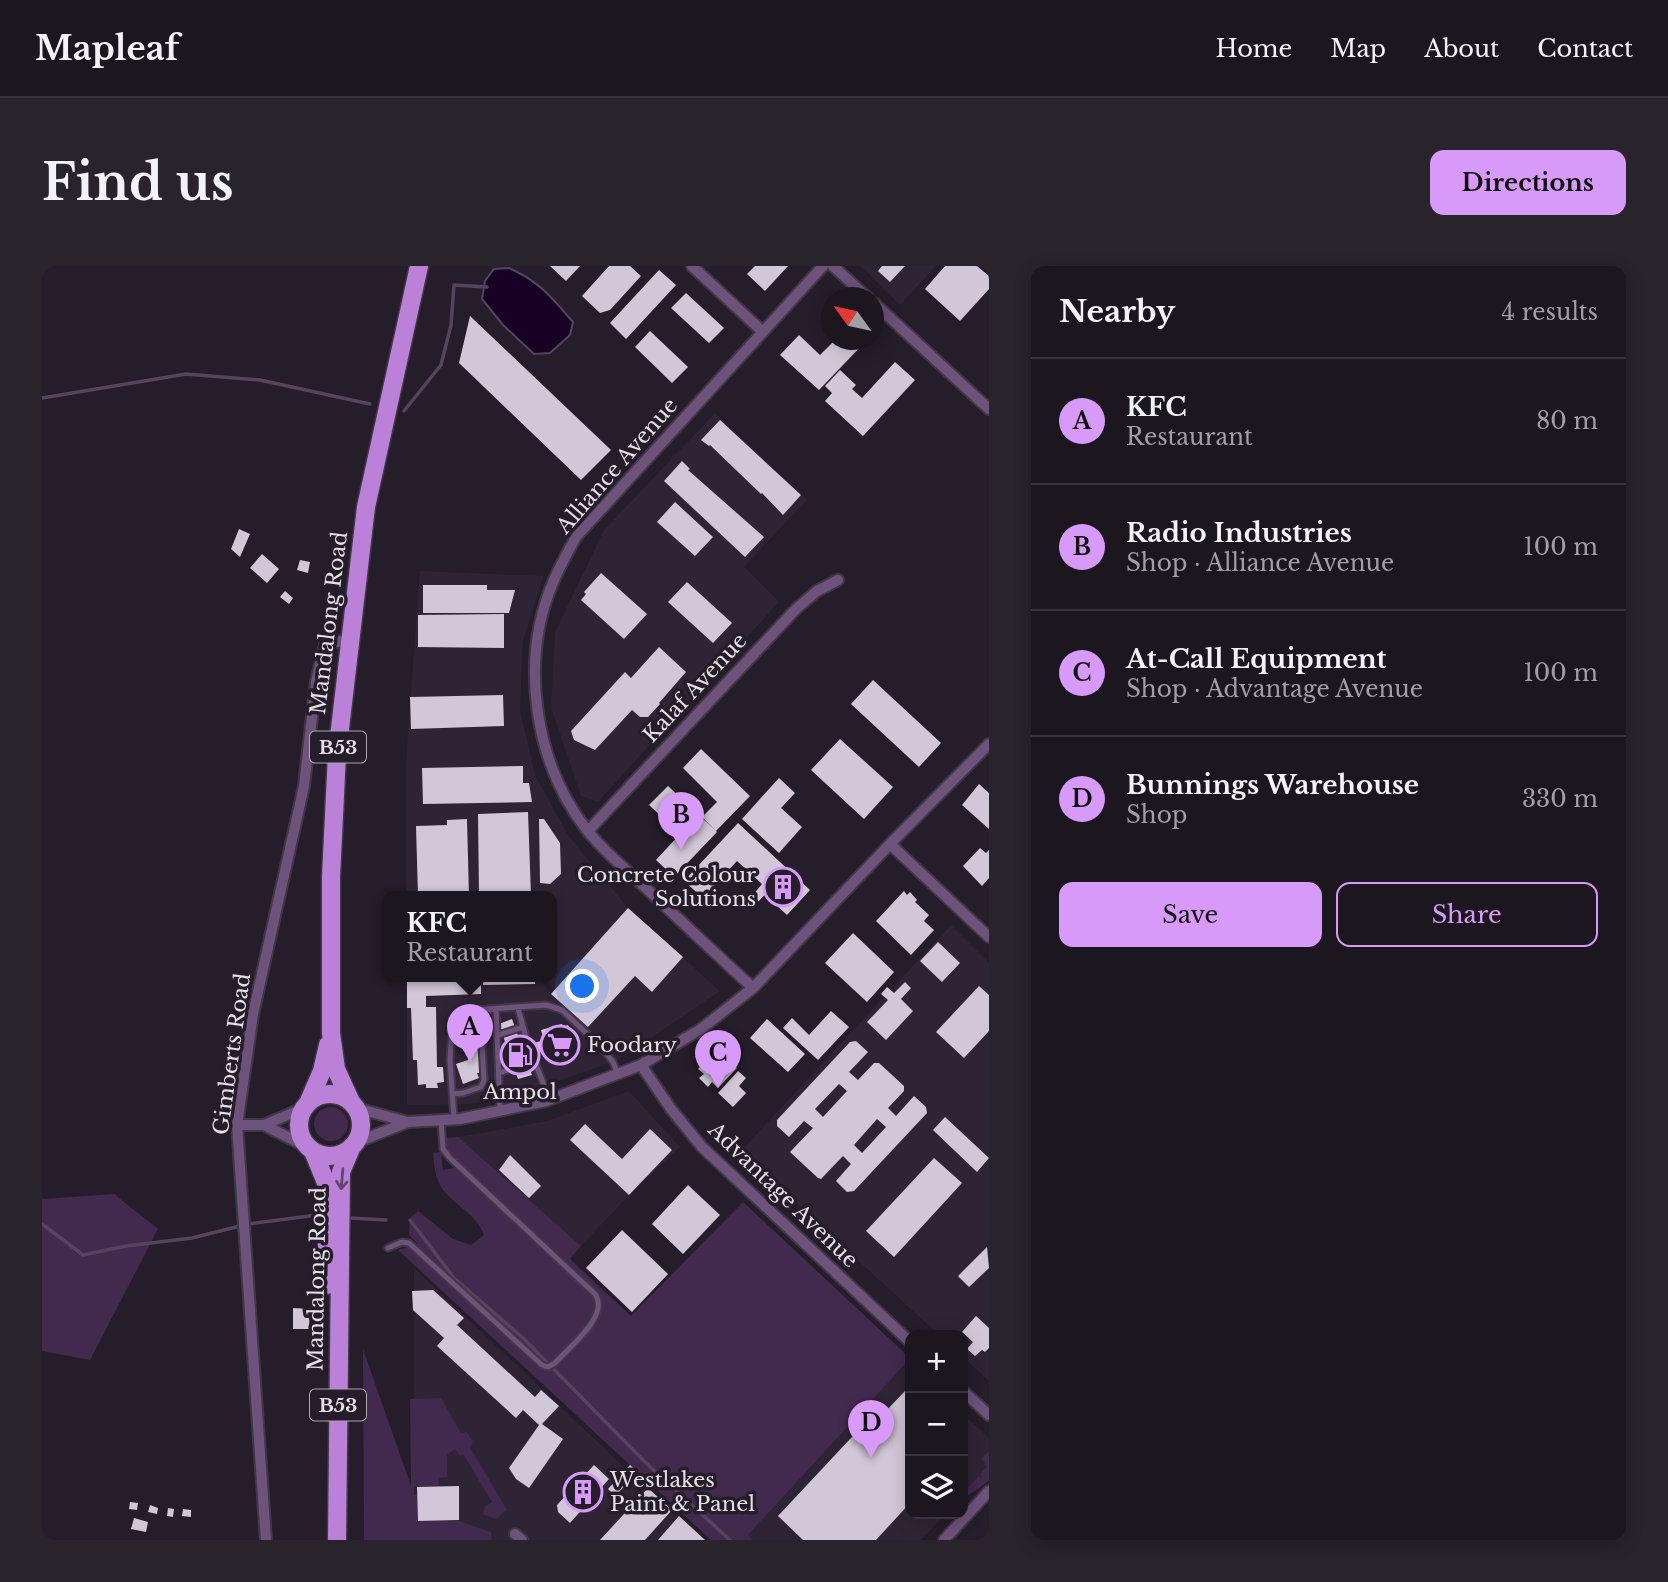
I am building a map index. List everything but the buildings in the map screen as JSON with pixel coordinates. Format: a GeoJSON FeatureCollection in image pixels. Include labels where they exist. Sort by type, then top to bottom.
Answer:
{"type":"FeatureCollection","features":[{"type":"Feature","properties":{"kind":"main road","name":"Mandalong Road"},"geometry":{"type":"LineString","coordinates":[[353,1105],[336,1069],[331,1033],[331,877],[336,768],[366,504],[419,266]]}},
{"type":"Feature","properties":{"kind":"main road","name":"Mandalong Road"},"geometry":{"type":"LineString","coordinates":[[307,1105],[322,1071],[331,1033]]}},
{"type":"Feature","properties":{"kind":"main road"},"geometry":{"type":"LineString","coordinates":[[307,1105],[316,1097],[332,1094],[344,1097],[353,1105]]}},
{"type":"Feature","properties":{"kind":"main road","name":"B53"},"geometry":{"type":"LineString","coordinates":[[307,1105],[299,1124],[300,1134],[311,1149]]}},
{"type":"Feature","properties":{"kind":"main road","name":"B53"},"geometry":{"type":"LineString","coordinates":[[353,1105],[361,1125],[353,1145]]}},
{"type":"Feature","properties":{"kind":"main road","name":"Mandalong Road"},"geometry":{"type":"LineString","coordinates":[[337,1540],[341,1172],[353,1145]]}},
{"type":"Feature","properties":{"kind":"main road"},"geometry":{"type":"LineString","coordinates":[[311,1149],[322,1154],[336,1155],[353,1145]]}},
{"type":"Feature","properties":{"kind":"main road","name":"Mandalong Road"},"geometry":{"type":"LineString","coordinates":[[311,1149],[327,1185],[328,1540]]}},
{"type":"Feature","properties":{"kind":"street"},"geometry":{"type":"LineString","coordinates":[[692,266],[762,331]]}},
{"type":"Feature","properties":{"kind":"street","name":"Alliance Avenue"},"geometry":{"type":"LineString","coordinates":[[753,988],[587,831],[570,807],[554,771],[538,721],[535,672],[539,632],[553,582],[576,537],[822,266]]}},
{"type":"Feature","properties":{"kind":"street"},"geometry":{"type":"LineString","coordinates":[[833,266],[856,287]]}},
{"type":"Feature","properties":{"kind":"street"},"geometry":{"type":"LineString","coordinates":[[884,313],[989,409]]}},
{"type":"Feature","properties":{"kind":"street","name":"Kalaf Avenue"},"geometry":{"type":"LineString","coordinates":[[587,831],[796,609],[817,591],[838,580]]}},
{"type":"Feature","properties":{"kind":"street","name":"Gimberts Road"},"geometry":{"type":"LineString","coordinates":[[266,1540],[237,1125],[253,1014],[304,786],[316,682],[325,644],[349,640]]}},
{"type":"Feature","properties":{"kind":"street"},"geometry":{"type":"LineString","coordinates":[[353,1145],[408,1122],[454,1119],[550,1100],[641,1065],[701,1029],[753,988],[989,744]]}},
{"type":"Feature","properties":{"kind":"street"},"geometry":{"type":"LineString","coordinates":[[890,844],[989,937]]}},
{"type":"Feature","properties":{"kind":"street","name":"Advantage Avenue"},"geometry":{"type":"LineString","coordinates":[[641,1065],[671,1109],[702,1147],[905,1337]]}},
{"type":"Feature","properties":{"kind":"street","name":"Gimberts Road"},"geometry":{"type":"LineString","coordinates":[[264,1125],[307,1105]]}},
{"type":"Feature","properties":{"kind":"street"},"geometry":{"type":"LineString","coordinates":[[353,1105],[408,1122]]}},
{"type":"Feature","properties":{"kind":"street"},"geometry":{"type":"LineString","coordinates":[[237,1125],[264,1125]]}},
{"type":"Feature","properties":{"kind":"street","name":"Gimberts Road"},"geometry":{"type":"LineString","coordinates":[[264,1125],[311,1149]]}},
{"type":"Feature","properties":{"kind":"street"},"geometry":{"type":"LineString","coordinates":[[965,1393],[989,1415]]}},
{"type":"Feature","properties":{"kind":"street"},"geometry":{"type":"LineString","coordinates":[[944,1540],[989,1491]]}},
{"type":"Feature","properties":{"kind":"lane"},"geometry":{"type":"LineString","coordinates":[[454,1119],[450,1061],[452,1019],[459,1011],[545,1005],[562,1010],[601,1047],[613,1062],[618,1074]]}},
{"type":"Feature","properties":{"kind":"lane"},"geometry":{"type":"LineString","coordinates":[[518,1008],[528,1045],[550,1100]]}},
{"type":"Feature","properties":{"kind":"lane"},"geometry":{"type":"LineString","coordinates":[[496,1009],[500,1110]]}},
{"type":"Feature","properties":{"kind":"lane"},"geometry":{"type":"LineString","coordinates":[[452,1094],[481,1087],[484,1080],[480,1010]]}},
{"type":"Feature","properties":{"kind":"lane"},"geometry":{"type":"LineString","coordinates":[[498,1035],[523,1027]]}},
{"type":"Feature","properties":{"kind":"lane"},"geometry":{"type":"LineString","coordinates":[[499,1054],[528,1045]]}},
{"type":"Feature","properties":{"kind":"lane"},"geometry":{"type":"LineString","coordinates":[[499,1073],[535,1062]]}},
{"type":"Feature","properties":{"kind":"lane"},"geometry":{"type":"LineString","coordinates":[[388,1248],[402,1242],[409,1243],[542,1366],[548,1367],[555,1363],[599,1312],[599,1301],[595,1294],[450,1158],[443,1149],[441,1120]]}},
{"type":"Feature","properties":{"kind":"shaded area"},"geometry":{"type":"Polygon","coordinates":[[[861,266],[936,266],[900,305],[861,266]]]}},
{"type":"Feature","properties":{"kind":"shaded area"},"geometry":{"type":"Polygon","coordinates":[[[509,268],[537,284],[573,322],[570,335],[550,353],[534,354],[503,325],[482,299],[485,281],[494,269],[509,268]]]}},
{"type":"Feature","properties":{"kind":"shaded area"},"geometry":{"type":"Polygon","coordinates":[[[715,413],[807,500],[744,567],[779,602],[598,802],[581,796],[551,707],[555,632],[604,530],[715,413]]]}},
{"type":"Feature","properties":{"kind":"shaded area"},"geometry":{"type":"Polygon","coordinates":[[[420,571],[543,576],[523,641],[522,660],[520,711],[535,775],[568,835],[628,908],[720,991],[618,1060],[532,1090],[470,1104],[407,1105],[407,982],[543,982],[551,993],[554,990],[547,982],[557,982],[557,891],[406,891],[406,761],[420,571]]]}},
{"type":"Feature","properties":{"kind":"shaded area"},"geometry":{"type":"Polygon","coordinates":[[[951,925],[989,963],[989,1381],[968,1362],[968,1330],[934,1330],[740,1152],[951,925]]]}},
{"type":"Feature","properties":{"kind":"shaded area"},"geometry":{"type":"Polygon","coordinates":[[[629,1091],[680,1147],[629,1195],[581,1246],[458,1137],[547,1121],[629,1091]]]}},
{"type":"Feature","properties":{"kind":"shaded area"},"geometry":{"type":"Polygon","coordinates":[[[331,1107],[343,1112],[348,1124],[343,1136],[331,1141],[319,1136],[314,1124],[319,1112],[331,1107]]]}},
{"type":"Feature","properties":{"kind":"shaded area"},"geometry":{"type":"Polygon","coordinates":[[[458,1137],[581,1246],[570,1259],[631,1316],[743,1202],[905,1353],[905,1364],[748,1535],[752,1540],[711,1540],[398,1250],[418,1244],[409,1235],[410,1218],[418,1211],[453,1239],[471,1245],[484,1235],[471,1216],[440,1186],[433,1153],[441,1152],[443,1170],[463,1166],[447,1151],[445,1138],[458,1137]]]}},
{"type":"Feature","properties":{"kind":"shaded area"},"geometry":{"type":"Polygon","coordinates":[[[114,1194],[158,1229],[90,1360],[42,1351],[42,1199],[114,1194]]]}},
{"type":"Feature","properties":{"kind":"shaded area"},"geometry":{"type":"Polygon","coordinates":[[[414,1268],[701,1540],[413,1540],[414,1268]]]}},
{"type":"Feature","properties":{"kind":"shaded area"},"geometry":{"type":"Polygon","coordinates":[[[363,1349],[411,1486],[410,1399],[441,1398],[461,1433],[467,1432],[473,1442],[470,1447],[507,1510],[496,1519],[483,1514],[485,1507],[492,1502],[463,1454],[460,1456],[455,1449],[447,1455],[447,1477],[438,1478],[439,1487],[414,1486],[418,1521],[459,1521],[491,1532],[492,1540],[364,1540],[363,1349]]]}},
{"type":"Feature","properties":{"kind":"shaded area"},"geometry":{"type":"Polygon","coordinates":[[[905,1363],[905,1519],[941,1519],[921,1540],[752,1540],[747,1536],[905,1363]]]}},
{"type":"Feature","properties":{"kind":"shaded area"},"geometry":{"type":"Polygon","coordinates":[[[968,1419],[989,1438],[989,1467],[968,1490],[968,1419]]]}},
{"type":"Feature","properties":{"kind":"shaded area"},"geometry":{"type":"Polygon","coordinates":[[[989,1451],[989,1480],[968,1495],[968,1488],[979,1476],[982,1478],[980,1475],[987,1466],[981,1459],[989,1451]]]}},
{"type":"Feature","properties":{"kind":"waterway"},"geometry":{"type":"LineString","coordinates":[[404,411],[441,365],[451,325],[454,285],[487,287]]}},
{"type":"Feature","properties":{"kind":"waterway"},"geometry":{"type":"LineString","coordinates":[[42,398],[186,374],[260,380],[370,404]]}},
{"type":"Feature","properties":{"kind":"waterway"},"geometry":{"type":"LineString","coordinates":[[42,1224],[83,1255],[126,1246],[192,1238],[248,1224],[317,1215]]}},
{"type":"Feature","properties":{"kind":"waterway"},"geometry":{"type":"LineString","coordinates":[[350,1218],[386,1220]]}},
{"type":"Feature","properties":{"kind":"waterway"},"geometry":{"type":"LineString","coordinates":[[410,1220],[454,1278],[523,1338],[647,1464],[730,1540]]}},
{"type":"Feature","properties":{"kind":"place","name":"Radio Industries"},"geometry":{"type":"Point","coordinates":[681,850]}},
{"type":"Feature","properties":{"kind":"place","name":"Concrete Colour Solutions"},"geometry":{"type":"Point","coordinates":[783,887]}},
{"type":"Feature","properties":{"kind":"place","name":"Foodary"},"geometry":{"type":"Point","coordinates":[560,1045]}},
{"type":"Feature","properties":{"kind":"place","name":"Ampol"},"geometry":{"type":"Point","coordinates":[520,1055]}},
{"type":"Feature","properties":{"kind":"place","name":"KFC"},"geometry":{"type":"Point","coordinates":[470,1062]}},
{"type":"Feature","properties":{"kind":"place","name":"At-Call Equipment"},"geometry":{"type":"Point","coordinates":[718,1088]}},
{"type":"Feature","properties":{"kind":"place","name":"Bunnings Warehouse"},"geometry":{"type":"Point","coordinates":[871,1458]}},
{"type":"Feature","properties":{"kind":"place","name":"Westlakes Paint & Panel"},"geometry":{"type":"Point","coordinates":[583,1492]}}]}
